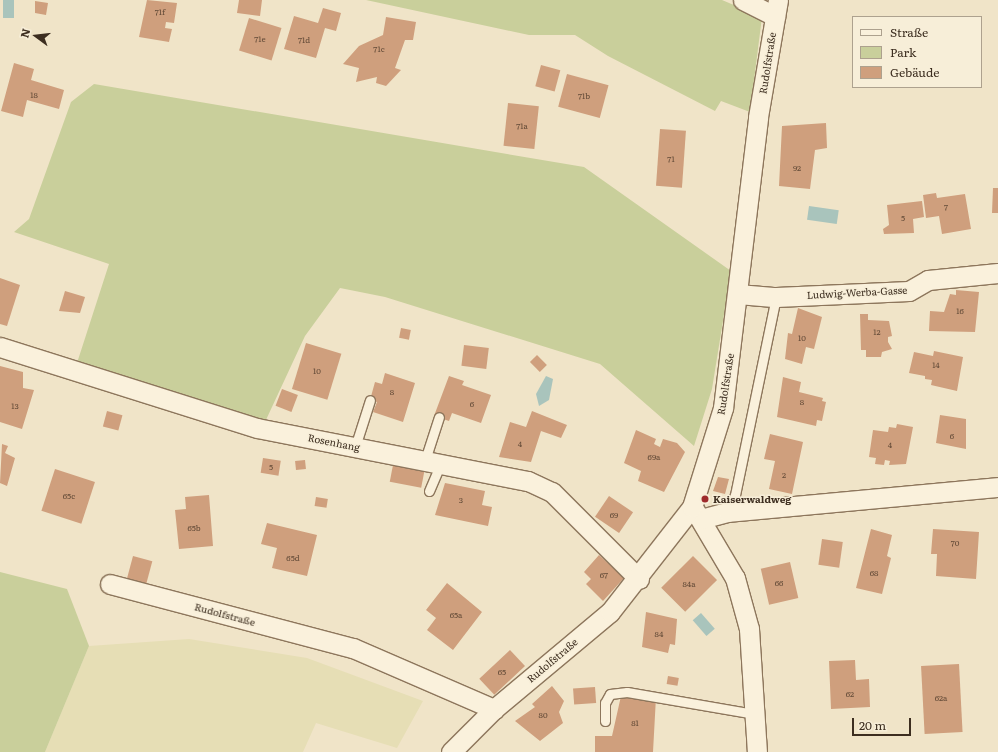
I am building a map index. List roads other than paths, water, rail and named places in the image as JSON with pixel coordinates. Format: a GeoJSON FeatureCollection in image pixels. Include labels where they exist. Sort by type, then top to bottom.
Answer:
{"type":"FeatureCollection","features":[{"type":"Feature","properties":{"kind":"street"},"geometry":{"type":"LineString","coordinates":[[743,0],[776,8]]}},
{"type":"Feature","properties":{"kind":"street","name":"Rudolfstraße"},"geometry":{"type":"LineString","coordinates":[[452,752],[494,709],[610,612],[696,513],[723,408],[738,294],[758,117],[776,8]]}},
{"type":"Feature","properties":{"kind":"street","name":"Ludwig-Werba-Gasse"},"geometry":{"type":"LineString","coordinates":[[738,294],[776,297],[909,291],[928,280],[998,273]]}},
{"type":"Feature","properties":{"kind":"street","name":"Rosenhang"},"geometry":{"type":"LineString","coordinates":[[0,347],[257,428],[528,481],[552,492],[639,579]]}},
{"type":"Feature","properties":{"kind":"street"},"geometry":{"type":"LineString","coordinates":[[757,752],[749,629],[735,578],[696,513],[728,512],[998,487]]}},
{"type":"Feature","properties":{"kind":"street","name":"Rudolfstraße"},"geometry":{"type":"LineString","coordinates":[[110,584],[353,648],[494,709]]}},
{"type":"Feature","properties":{"kind":"lane"},"geometry":{"type":"LineString","coordinates":[[728,512],[735,496],[776,297]]}},
{"type":"Feature","properties":{"kind":"lane"},"geometry":{"type":"LineString","coordinates":[[355,447],[370,400]]}},
{"type":"Feature","properties":{"kind":"lane"},"geometry":{"type":"LineString","coordinates":[[429,491],[439,417]]}},
{"type":"Feature","properties":{"kind":"lane"},"geometry":{"type":"LineString","coordinates":[[605,721],[605,703],[610,694],[627,692],[755,714]]}},
{"type":"Feature","properties":{"kind":"water"},"geometry":{"type":"Polygon","coordinates":[[[3,0],[14,0],[14,18],[3,18],[3,0]]]}},
{"type":"Feature","properties":{"kind":"water"},"geometry":{"type":"Polygon","coordinates":[[[809,206],[839,210],[837,224],[807,220],[809,206]]]}},
{"type":"Feature","properties":{"kind":"water"},"geometry":{"type":"Polygon","coordinates":[[[546,376],[553,379],[549,400],[539,406],[536,394],[546,376]]]}},
{"type":"Feature","properties":{"kind":"water"},"geometry":{"type":"Polygon","coordinates":[[[701,613],[715,629],[706,636],[693,620],[701,613]]]}},
{"type":"Feature","properties":{"kind":"place","name":"Kaiserwaldweg"},"geometry":{"type":"Point","coordinates":[705,499]}}]}
